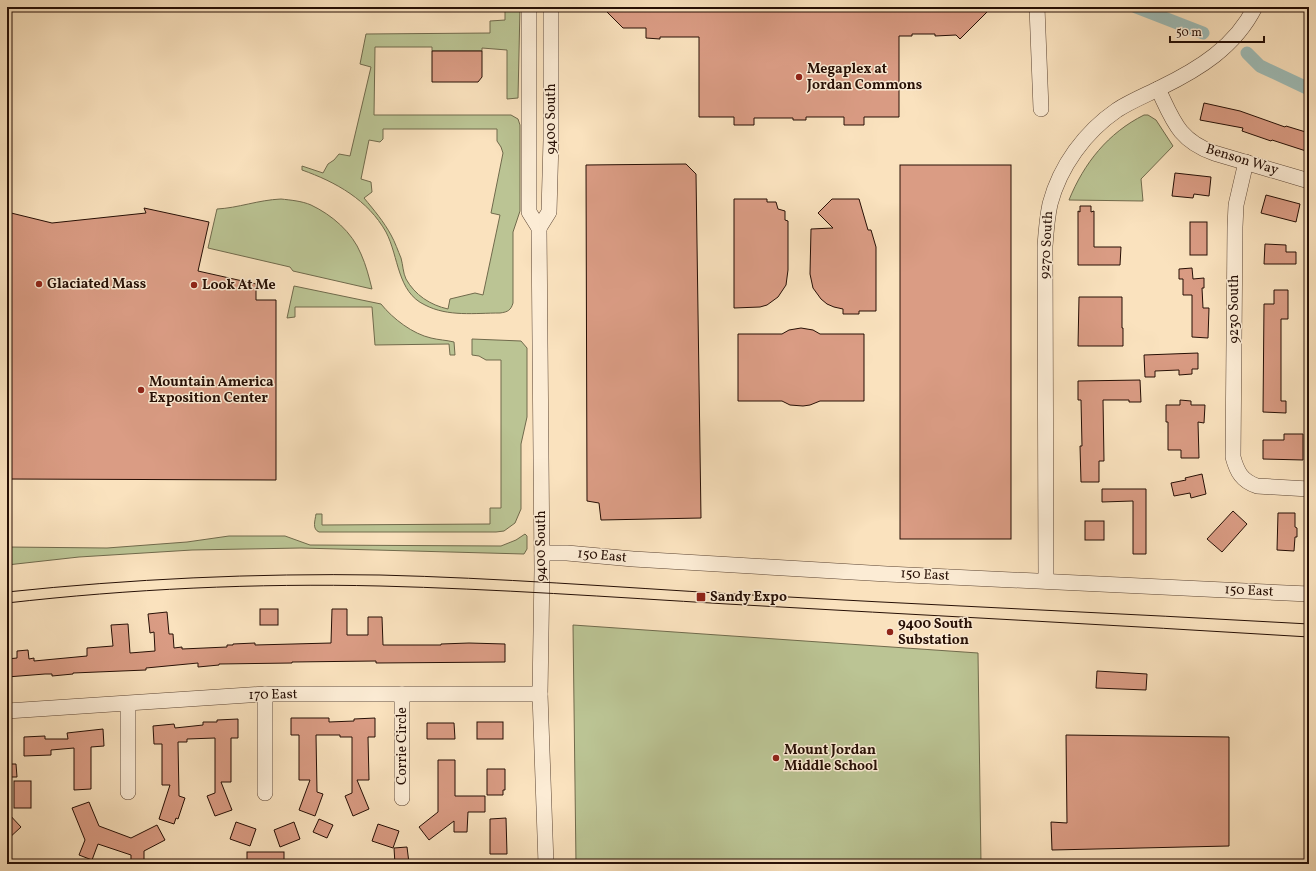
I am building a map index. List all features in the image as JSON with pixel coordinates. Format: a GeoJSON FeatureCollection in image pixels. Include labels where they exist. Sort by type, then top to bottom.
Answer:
{"type":"FeatureCollection","features":[{"type":"Feature","properties":{"kind":"street","name":"9400 South"},"geometry":{"type":"LineString","coordinates":[[528,7],[530,212],[539,228],[542,553],[540,694],[546,864]]}},
{"type":"Feature","properties":{"kind":"street","name":"9400 South"},"geometry":{"type":"LineString","coordinates":[[539,228],[549,212],[551,154],[551,7]]}},
{"type":"Feature","properties":{"kind":"street"},"geometry":{"type":"LineString","coordinates":[[1037,7],[1041,109]]}},
{"type":"Feature","properties":{"kind":"street","name":"9270 South"},"geometry":{"type":"LineString","coordinates":[[1046,581],[1045,246],[1046,225],[1056,184],[1066,165],[1080,144],[1097,125],[1118,109],[1183,77],[1207,62],[1228,45],[1242,29],[1255,7]]}},
{"type":"Feature","properties":{"kind":"street","name":"Benson Way"},"geometry":{"type":"LineString","coordinates":[[1158,89],[1174,123],[1191,143],[1214,153],[1309,181]]}},
{"type":"Feature","properties":{"kind":"street","name":"9230 South"},"geometry":{"type":"LineString","coordinates":[[1246,162],[1236,205],[1235,227],[1233,457],[1237,469],[1242,477],[1249,483],[1258,486],[1309,489]]}},
{"type":"Feature","properties":{"kind":"street","name":"150 East"},"geometry":{"type":"LineString","coordinates":[[542,553],[567,553],[711,564],[1309,594]]}},
{"type":"Feature","properties":{"kind":"street"},"geometry":{"type":"LineString","coordinates":[[265,694],[265,793]]}},
{"type":"Feature","properties":{"kind":"street","name":"170 East"},"geometry":{"type":"LineString","coordinates":[[7,712],[265,694],[540,694]]}},
{"type":"Feature","properties":{"kind":"street","name":"Corrie Circle"},"geometry":{"type":"LineString","coordinates":[[402,694],[402,798]]}},
{"type":"Feature","properties":{"kind":"street"},"geometry":{"type":"LineString","coordinates":[[128,704],[128,792]]}},
{"type":"Feature","properties":{"kind":"green space"},"geometry":{"type":"Polygon","coordinates":[[[505,7],[520,7],[518,98],[507,99],[507,50],[482,48],[482,51],[432,51],[432,47],[375,47],[374,115],[511,115],[518,119],[520,125],[520,211],[513,232],[513,303],[509,310],[500,313],[452,313],[434,309],[425,305],[409,292],[400,273],[386,232],[370,210],[339,186],[302,170],[302,166],[323,173],[328,164],[339,154],[350,156],[371,67],[360,64],[366,34],[490,33],[490,21],[505,20],[505,7]],[[383,129],[383,139],[380,142],[369,140],[361,179],[371,182],[372,192],[364,198],[388,230],[401,258],[405,277],[410,285],[418,294],[429,302],[441,307],[448,309],[450,299],[475,293],[483,295],[500,215],[491,213],[503,153],[497,141],[497,129],[383,129]]]}},
{"type":"Feature","properties":{"kind":"green space"},"geometry":{"type":"Polygon","coordinates":[[[1144,115],[1148,115],[1156,120],[1173,146],[1141,179],[1143,201],[1069,200],[1082,174],[1099,150],[1119,131],[1144,115]]]}},
{"type":"Feature","properties":{"kind":"green space"},"geometry":{"type":"Polygon","coordinates":[[[281,199],[311,205],[334,219],[347,231],[357,246],[364,262],[372,289],[293,271],[290,267],[208,248],[217,209],[281,199]]]}},
{"type":"Feature","properties":{"kind":"green space"},"geometry":{"type":"Polygon","coordinates":[[[294,286],[381,304],[397,320],[417,333],[431,338],[454,342],[455,355],[450,355],[449,344],[375,345],[372,307],[295,307],[295,317],[287,318],[294,286]]]}},
{"type":"Feature","properties":{"kind":"green space"},"geometry":{"type":"Polygon","coordinates":[[[472,339],[521,341],[527,348],[527,417],[521,444],[521,509],[515,523],[504,531],[496,532],[317,531],[314,524],[316,514],[322,514],[322,525],[490,524],[490,508],[501,508],[501,360],[486,360],[479,356],[472,355],[472,339]]]}},
{"type":"Feature","properties":{"kind":"green space"},"geometry":{"type":"Polygon","coordinates":[[[525,534],[527,536],[527,549],[524,554],[301,548],[192,550],[79,557],[7,565],[7,547],[107,548],[187,542],[229,536],[285,536],[310,545],[501,546],[516,540],[525,534]]]}},
{"type":"Feature","properties":{"kind":"green space","name":"Mount Jordan Middle School"},"geometry":{"type":"Polygon","coordinates":[[[573,625],[978,653],[981,864],[576,864],[573,625]]]}},
{"type":"Feature","properties":{"kind":"building","name":"Megaplex at Jordan Commons"},"geometry":{"type":"Polygon","coordinates":[[[602,7],[992,7],[960,39],[956,35],[935,36],[935,34],[912,34],[912,36],[899,36],[899,117],[864,117],[864,125],[844,125],[844,117],[806,117],[806,120],[793,120],[793,118],[754,118],[754,125],[734,125],[734,117],[699,117],[699,37],[660,37],[660,39],[646,38],[646,28],[623,28],[602,7]]]}},
{"type":"Feature","properties":{"kind":"building"},"geometry":{"type":"Polygon","coordinates":[[[432,51],[482,51],[482,77],[478,82],[432,82],[432,51]]]}},
{"type":"Feature","properties":{"kind":"building"},"geometry":{"type":"Polygon","coordinates":[[[1204,103],[1240,111],[1285,127],[1286,126],[1309,133],[1309,152],[1242,131],[1243,128],[1200,120],[1204,103]]]}},
{"type":"Feature","properties":{"kind":"building"},"geometry":{"type":"Polygon","coordinates":[[[686,164],[696,174],[701,518],[601,520],[599,503],[587,501],[586,165],[686,164]]]}},
{"type":"Feature","properties":{"kind":"building"},"geometry":{"type":"Polygon","coordinates":[[[900,165],[1011,165],[1011,539],[900,539],[900,165]]]}},
{"type":"Feature","properties":{"kind":"building"},"geometry":{"type":"Polygon","coordinates":[[[1175,173],[1211,177],[1209,196],[1194,194],[1193,198],[1172,196],[1175,173]]]}},
{"type":"Feature","properties":{"kind":"building"},"geometry":{"type":"Polygon","coordinates":[[[1266,195],[1300,204],[1296,222],[1261,213],[1266,195]]]}},
{"type":"Feature","properties":{"kind":"building"},"geometry":{"type":"Polygon","coordinates":[[[734,199],[767,199],[767,202],[776,202],[778,209],[785,211],[785,220],[788,221],[788,270],[786,285],[778,297],[767,305],[760,307],[734,308],[734,199]]]}},
{"type":"Feature","properties":{"kind":"building"},"geometry":{"type":"Polygon","coordinates":[[[832,199],[859,199],[868,230],[871,230],[876,247],[876,311],[859,311],[859,314],[843,314],[843,309],[827,304],[821,299],[813,288],[810,274],[811,229],[833,228],[818,213],[832,199]]]}},
{"type":"Feature","properties":{"kind":"building"},"geometry":{"type":"Polygon","coordinates":[[[1080,206],[1091,206],[1091,212],[1094,211],[1094,247],[1121,247],[1120,265],[1078,265],[1078,211],[1080,212],[1080,206]]]}},
{"type":"Feature","properties":{"kind":"building","name":"Mountain America Exposition Center"},"geometry":{"type":"Polygon","coordinates":[[[144,208],[209,222],[198,271],[256,284],[256,300],[276,300],[276,480],[7,479],[7,212],[52,223],[146,213],[144,208]]]}},
{"type":"Feature","properties":{"kind":"building"},"geometry":{"type":"Polygon","coordinates":[[[1190,222],[1207,222],[1207,255],[1190,255],[1190,222]]]}},
{"type":"Feature","properties":{"kind":"building"},"geometry":{"type":"Polygon","coordinates":[[[1265,244],[1286,245],[1286,252],[1296,252],[1296,264],[1264,264],[1265,244]]]}},
{"type":"Feature","properties":{"kind":"building"},"geometry":{"type":"Polygon","coordinates":[[[1192,268],[1193,279],[1204,278],[1204,288],[1202,288],[1203,308],[1209,308],[1208,338],[1192,337],[1192,295],[1183,295],[1183,279],[1179,279],[1179,269],[1192,268]]]}},
{"type":"Feature","properties":{"kind":"building"},"geometry":{"type":"Polygon","coordinates":[[[1274,290],[1288,290],[1288,319],[1281,319],[1281,401],[1286,401],[1286,413],[1263,412],[1264,304],[1274,304],[1274,290]]]}},
{"type":"Feature","properties":{"kind":"building"},"geometry":{"type":"Polygon","coordinates":[[[1079,297],[1122,297],[1123,346],[1078,346],[1079,297]]]}},
{"type":"Feature","properties":{"kind":"building"},"geometry":{"type":"Polygon","coordinates":[[[801,328],[813,330],[820,334],[864,334],[864,401],[820,401],[803,406],[790,405],[782,401],[738,401],[738,334],[782,334],[789,330],[801,328]]]}},
{"type":"Feature","properties":{"kind":"building"},"geometry":{"type":"Polygon","coordinates":[[[1198,353],[1198,369],[1192,369],[1192,374],[1179,375],[1179,370],[1155,371],[1155,377],[1145,377],[1144,355],[1198,353]]]}},
{"type":"Feature","properties":{"kind":"building"},"geometry":{"type":"Polygon","coordinates":[[[1140,380],[1141,402],[1129,402],[1129,400],[1103,400],[1104,461],[1099,461],[1099,482],[1081,482],[1081,400],[1078,400],[1078,381],[1140,380]]]}},
{"type":"Feature","properties":{"kind":"building"},"geometry":{"type":"Polygon","coordinates":[[[1180,400],[1191,401],[1191,405],[1205,405],[1204,423],[1198,422],[1199,458],[1181,458],[1181,450],[1168,450],[1168,422],[1166,422],[1166,405],[1180,405],[1180,400]]]}},
{"type":"Feature","properties":{"kind":"building"},"geometry":{"type":"Polygon","coordinates":[[[1284,434],[1303,434],[1303,460],[1263,459],[1263,440],[1284,440],[1284,434]]]}},
{"type":"Feature","properties":{"kind":"building"},"geometry":{"type":"Polygon","coordinates":[[[1202,474],[1206,494],[1191,498],[1190,493],[1174,496],[1171,483],[1186,480],[1185,478],[1202,474]]]}},
{"type":"Feature","properties":{"kind":"building"},"geometry":{"type":"Polygon","coordinates":[[[1102,489],[1146,489],[1146,554],[1133,554],[1133,501],[1102,502],[1102,489]]]}},
{"type":"Feature","properties":{"kind":"building"},"geometry":{"type":"Polygon","coordinates":[[[1233,511],[1247,524],[1222,552],[1207,539],[1233,511]]]}},
{"type":"Feature","properties":{"kind":"building"},"geometry":{"type":"Polygon","coordinates":[[[1278,513],[1295,513],[1297,537],[1295,537],[1294,551],[1277,550],[1278,513]]]}},
{"type":"Feature","properties":{"kind":"building"},"geometry":{"type":"Polygon","coordinates":[[[1085,521],[1104,521],[1104,540],[1085,540],[1085,521]]]}},
{"type":"Feature","properties":{"kind":"building"},"geometry":{"type":"Polygon","coordinates":[[[260,609],[278,609],[278,625],[260,625],[260,609]]]}},
{"type":"Feature","properties":{"kind":"building"},"geometry":{"type":"Polygon","coordinates":[[[332,609],[347,609],[347,635],[368,635],[368,617],[382,617],[383,645],[441,645],[469,643],[505,644],[505,662],[292,662],[219,664],[198,667],[198,663],[146,668],[146,670],[73,673],[52,676],[52,674],[45,674],[7,677],[7,659],[17,658],[17,651],[28,650],[29,659],[34,658],[34,661],[87,656],[87,648],[113,646],[111,625],[128,624],[130,653],[155,651],[154,632],[150,633],[148,614],[167,612],[169,634],[173,634],[174,648],[227,647],[227,645],[233,644],[255,643],[255,645],[331,643],[332,609]]]}},
{"type":"Feature","properties":{"kind":"building"},"geometry":{"type":"Polygon","coordinates":[[[1097,671],[1147,674],[1146,690],[1096,688],[1097,671]]]}},
{"type":"Feature","properties":{"kind":"building"},"geometry":{"type":"Polygon","coordinates":[[[291,718],[329,718],[329,722],[375,718],[375,737],[368,737],[369,780],[357,780],[369,809],[353,816],[345,796],[352,793],[352,737],[340,737],[340,735],[316,735],[317,792],[323,794],[315,816],[299,810],[310,780],[299,780],[299,735],[291,735],[291,718]]]}},
{"type":"Feature","properties":{"kind":"building"},"geometry":{"type":"Polygon","coordinates":[[[238,719],[238,738],[231,738],[231,782],[221,782],[232,810],[215,816],[207,796],[215,793],[215,738],[187,739],[187,742],[178,742],[179,796],[185,798],[178,819],[176,818],[174,824],[159,819],[170,785],[162,785],[162,744],[154,744],[153,726],[174,724],[175,728],[203,725],[203,722],[217,722],[217,720],[238,719]]]}},
{"type":"Feature","properties":{"kind":"building"},"geometry":{"type":"Polygon","coordinates":[[[477,722],[503,722],[503,739],[477,739],[477,722]]]}},
{"type":"Feature","properties":{"kind":"building"},"geometry":{"type":"Polygon","coordinates":[[[427,723],[454,723],[455,739],[427,739],[427,723]]]}},
{"type":"Feature","properties":{"kind":"building"},"geometry":{"type":"Polygon","coordinates":[[[103,729],[104,746],[91,747],[91,789],[74,790],[74,748],[51,750],[51,755],[24,756],[24,737],[45,736],[45,739],[68,739],[67,733],[103,729]]]}},
{"type":"Feature","properties":{"kind":"building"},"geometry":{"type":"Polygon","coordinates":[[[1066,735],[1229,737],[1229,846],[1052,850],[1051,822],[1067,823],[1066,735]]]}},
{"type":"Feature","properties":{"kind":"building"},"geometry":{"type":"Polygon","coordinates":[[[438,760],[455,760],[455,796],[485,796],[485,812],[468,812],[467,832],[454,832],[454,821],[429,840],[419,827],[438,812],[438,760]]]}},
{"type":"Feature","properties":{"kind":"building"},"geometry":{"type":"Polygon","coordinates":[[[7,764],[16,764],[17,777],[7,777],[7,764]]]}},
{"type":"Feature","properties":{"kind":"building"},"geometry":{"type":"Polygon","coordinates":[[[487,769],[505,769],[505,790],[503,790],[503,795],[487,795],[487,769]]]}},
{"type":"Feature","properties":{"kind":"building"},"geometry":{"type":"Polygon","coordinates":[[[14,781],[31,781],[31,808],[14,808],[14,781]]]}},
{"type":"Feature","properties":{"kind":"building"},"geometry":{"type":"Polygon","coordinates":[[[89,802],[99,826],[131,838],[157,825],[165,840],[144,851],[144,864],[131,864],[131,855],[98,844],[92,860],[79,855],[85,840],[72,808],[89,802]]]}},
{"type":"Feature","properties":{"kind":"building"},"geometry":{"type":"Polygon","coordinates":[[[7,812],[21,827],[7,840],[7,812]]]}},
{"type":"Feature","properties":{"kind":"building"},"geometry":{"type":"Polygon","coordinates":[[[506,818],[507,854],[490,854],[490,819],[506,818]]]}},
{"type":"Feature","properties":{"kind":"building"},"geometry":{"type":"Polygon","coordinates":[[[319,819],[333,825],[327,838],[313,832],[319,819]]]}},
{"type":"Feature","properties":{"kind":"building"},"geometry":{"type":"Polygon","coordinates":[[[236,822],[256,829],[250,846],[230,839],[236,822]]]}},
{"type":"Feature","properties":{"kind":"building"},"geometry":{"type":"Polygon","coordinates":[[[294,822],[300,839],[280,847],[274,830],[294,822]]]}},
{"type":"Feature","properties":{"kind":"building"},"geometry":{"type":"Polygon","coordinates":[[[378,824],[399,831],[393,848],[372,841],[378,824]]]}},
{"type":"Feature","properties":{"kind":"building"},"geometry":{"type":"Polygon","coordinates":[[[407,847],[409,863],[395,864],[394,848],[407,847]]]}},
{"type":"Feature","properties":{"kind":"building"},"geometry":{"type":"Polygon","coordinates":[[[247,852],[284,852],[284,864],[247,864],[247,852]]]}},
{"type":"Feature","properties":{"kind":"waterway"},"geometry":{"type":"LineString","coordinates":[[1136,7],[1203,33]]}},
{"type":"Feature","properties":{"kind":"waterway"},"geometry":{"type":"LineString","coordinates":[[1247,53],[1260,66],[1309,89]]}},
{"type":"Feature","properties":{"kind":"tram line"},"geometry":{"type":"LineString","coordinates":[[7,592],[147,580],[240,576],[424,576],[805,598],[1309,624]]}},
{"type":"Feature","properties":{"kind":"tram line"},"geometry":{"type":"LineString","coordinates":[[7,603],[100,594],[193,588],[287,585],[380,586],[467,589],[1309,637]]}},
{"type":"Feature","properties":{"kind":"place","name":"Megaplex at Jordan Commons"},"geometry":{"type":"Point","coordinates":[799,77]}},
{"type":"Feature","properties":{"kind":"place","name":"Glaciated Mass"},"geometry":{"type":"Point","coordinates":[39,284]}},
{"type":"Feature","properties":{"kind":"place","name":"Look At Me"},"geometry":{"type":"Point","coordinates":[194,285]}},
{"type":"Feature","properties":{"kind":"place","name":"Mountain America Exposition Center"},"geometry":{"type":"Point","coordinates":[141,390]}},
{"type":"Feature","properties":{"kind":"place","name":"Sandy Expo"},"geometry":{"type":"Point","coordinates":[701,597]}},
{"type":"Feature","properties":{"kind":"place","name":"9400 South Substation"},"geometry":{"type":"Point","coordinates":[890,632]}},
{"type":"Feature","properties":{"kind":"place","name":"Mount Jordan Middle School"},"geometry":{"type":"Point","coordinates":[776,758]}}]}
